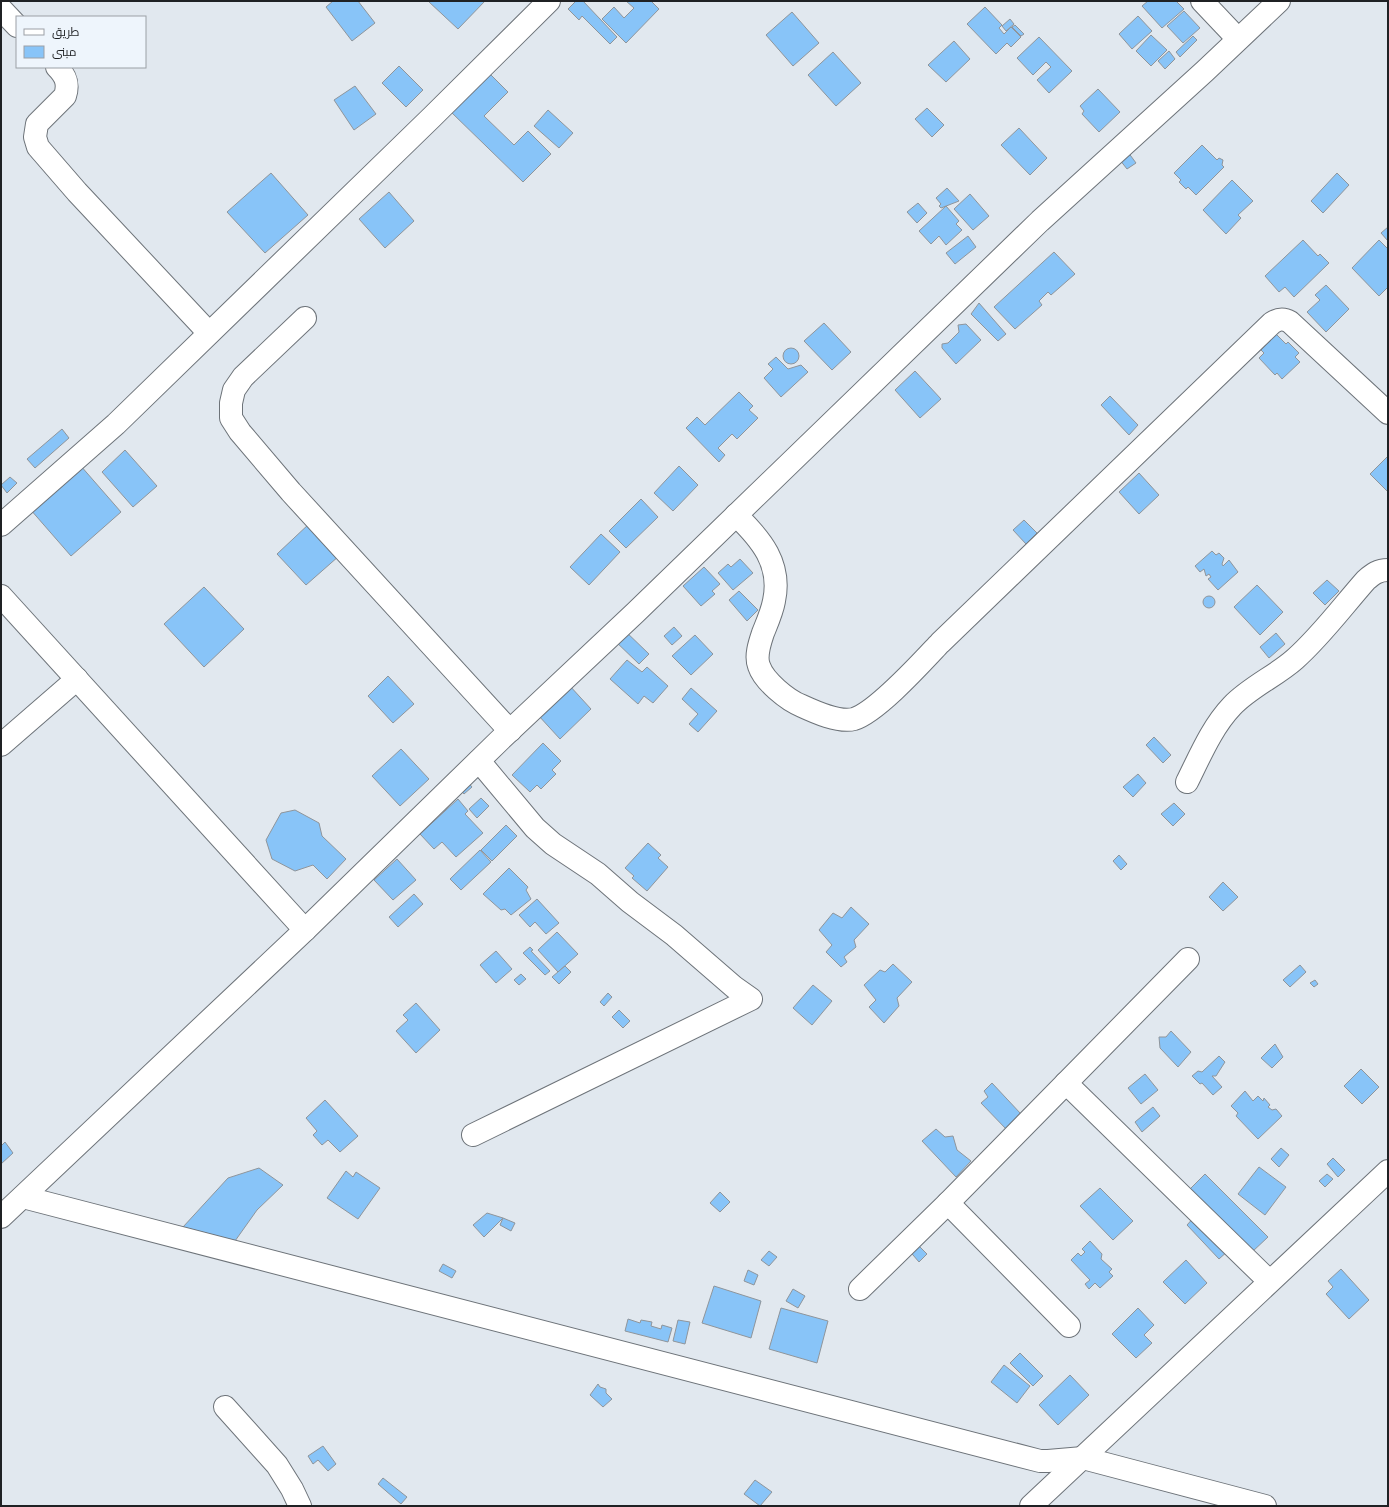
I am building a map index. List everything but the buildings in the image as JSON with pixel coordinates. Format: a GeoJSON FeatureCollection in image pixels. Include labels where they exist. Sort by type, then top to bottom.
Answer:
{"type":"FeatureCollection","features":[{"type":"Feature","properties":{"kind":"street"},"geometry":{"type":"LineString","coordinates":[[1,525],[116,424],[427,122],[549,1]]}},
{"type":"Feature","properties":{"kind":"street"},"geometry":{"type":"LineString","coordinates":[[1202,1],[1238,40]]}},
{"type":"Feature","properties":{"kind":"street"},"geometry":{"type":"LineString","coordinates":[[1,1216],[23,1197],[305,930],[1040,221],[1205,71],[1279,1]]}},
{"type":"Feature","properties":{"kind":"street"},"geometry":{"type":"LineString","coordinates":[[1,9],[16,25]]}},
{"type":"Feature","properties":{"kind":"street"},"geometry":{"type":"LineString","coordinates":[[58,68],[68,83],[67,90],[65,96],[37,124],[35,137],[38,147],[77,192],[209,333]]}},
{"type":"Feature","properties":{"kind":"street"},"geometry":{"type":"LineString","coordinates":[[305,318],[243,378],[234,390],[231,403],[231,418],[240,432],[291,492],[510,731]]}},
{"type":"Feature","properties":{"kind":"street"},"geometry":{"type":"LineString","coordinates":[[736,515],[759,539],[770,557],[776,583],[774,601],[758,653],[758,665],[770,684],[794,703],[816,713],[834,718],[853,719],[863,715],[877,705],[904,680],[940,643],[1272,323],[1277,320],[1284,319],[1290,322],[1388,413]]}},
{"type":"Feature","properties":{"kind":"street"},"geometry":{"type":"LineString","coordinates":[[1187,782],[1222,717],[1233,705],[1294,660],[1305,650],[1366,580],[1376,572],[1388,570]]}},
{"type":"Feature","properties":{"kind":"street"},"geometry":{"type":"LineString","coordinates":[[1,596],[78,679],[154,766],[305,930]]}},
{"type":"Feature","properties":{"kind":"street"},"geometry":{"type":"LineString","coordinates":[[1,745],[78,679]]}},
{"type":"Feature","properties":{"kind":"street"},"geometry":{"type":"LineString","coordinates":[[472,1136],[751,999],[734,987],[674,935],[630,902],[598,874],[553,844],[535,828],[479,761]]}},
{"type":"Feature","properties":{"kind":"street"},"geometry":{"type":"LineString","coordinates":[[860,1289],[948,1203],[1188,959]]}},
{"type":"Feature","properties":{"kind":"street"},"geometry":{"type":"LineString","coordinates":[[1066,1083],[1269,1281]]}},
{"type":"Feature","properties":{"kind":"street"},"geometry":{"type":"LineString","coordinates":[[1031,1506],[1269,1281],[1388,1171]]}},
{"type":"Feature","properties":{"kind":"street"},"geometry":{"type":"LineString","coordinates":[[23,1197],[1040,1461],[1048,1462],[1083,1458],[1265,1506]]}},
{"type":"Feature","properties":{"kind":"street"},"geometry":{"type":"LineString","coordinates":[[948,1203],[1069,1326]]}},
{"type":"Feature","properties":{"kind":"street"},"geometry":{"type":"LineString","coordinates":[[225,1407],[277,1465],[292,1489],[300,1506]]}}]}
